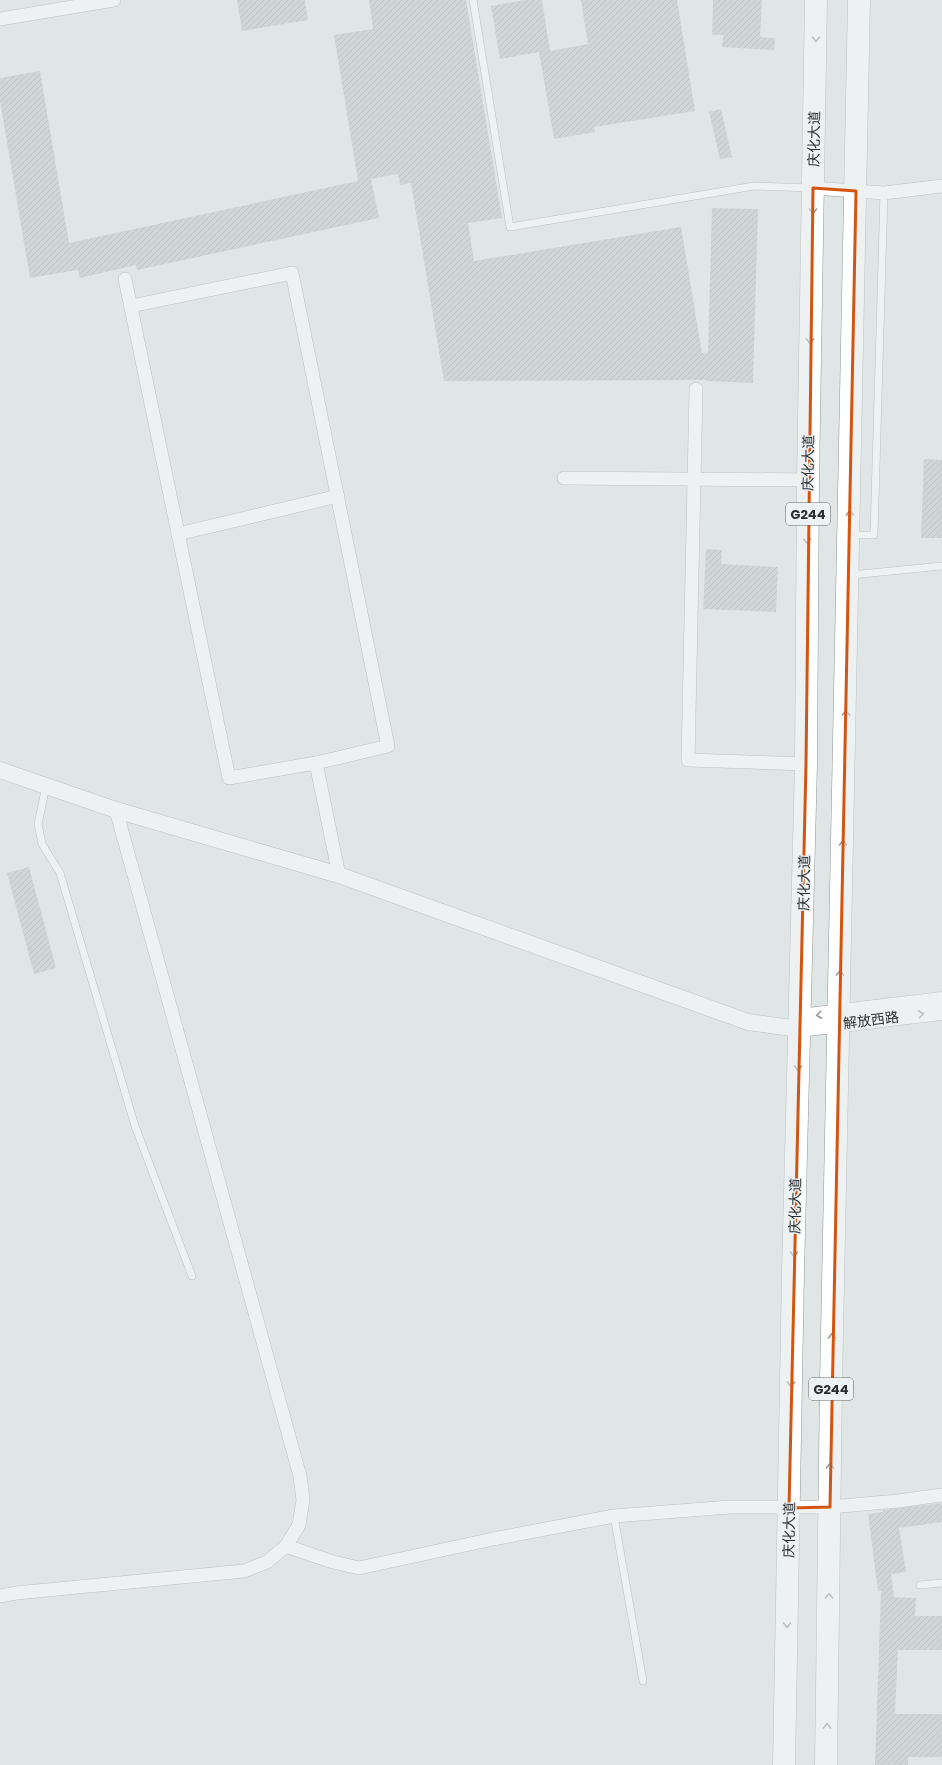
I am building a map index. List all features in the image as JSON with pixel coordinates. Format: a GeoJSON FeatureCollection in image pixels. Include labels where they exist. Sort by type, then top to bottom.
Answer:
{"type":"FeatureCollection","features":[{"type":"Feature","properties":{"kind":"highway","name":"庆化大道"},"geometry":{"type":"LineString","coordinates":[[784,1765],[799,1023],[806,764],[808,480],[816,0]]}},
{"type":"Feature","properties":{"kind":"highway","name":"G244"},"geometry":{"type":"LineString","coordinates":[[826,1765],[839,1018],[860,0]]}},
{"type":"Feature","properties":{"kind":"street"},"geometry":{"type":"LineString","coordinates":[[0,19],[106,1]]}},
{"type":"Feature","properties":{"kind":"street"},"geometry":{"type":"LineString","coordinates":[[813,188],[884,193],[942,186]]}},
{"type":"Feature","properties":{"kind":"street"},"geometry":{"type":"LineString","coordinates":[[126,279],[131,306],[178,534],[229,778],[316,763],[388,746],[292,273],[131,306]]}},
{"type":"Feature","properties":{"kind":"street"},"geometry":{"type":"LineString","coordinates":[[696,389],[688,760],[806,764]]}},
{"type":"Feature","properties":{"kind":"street"},"geometry":{"type":"LineString","coordinates":[[564,478],[808,480]]}},
{"type":"Feature","properties":{"kind":"street"},"geometry":{"type":"LineString","coordinates":[[178,534],[338,496]]}},
{"type":"Feature","properties":{"kind":"street"},"geometry":{"type":"LineString","coordinates":[[316,763],[339,875]]}},
{"type":"Feature","properties":{"kind":"street","name":"解放西路"},"geometry":{"type":"LineString","coordinates":[[0,770],[116,810],[339,875],[748,1022],[770,1026],[799,1023],[839,1018],[942,1000]]}},
{"type":"Feature","properties":{"kind":"street"},"geometry":{"type":"LineString","coordinates":[[0,1596],[16,1592],[244,1571],[267,1562],[286,1546],[299,1525],[303,1500],[300,1476],[116,810]]}},
{"type":"Feature","properties":{"kind":"street","name":"解放西路"},"geometry":{"type":"LineString","coordinates":[[839,1018],[942,1012]]}},
{"type":"Feature","properties":{"kind":"street"},"geometry":{"type":"LineString","coordinates":[[286,1546],[333,1562],[359,1568],[493,1539],[614,1516],[730,1507],[830,1507],[898,1501],[942,1495]]}},
{"type":"Feature","properties":{"kind":"lane"},"geometry":{"type":"LineString","coordinates":[[473,0],[510,227],[754,186],[813,188]]}},
{"type":"Feature","properties":{"kind":"lane"},"geometry":{"type":"LineString","coordinates":[[849,536],[874,535],[884,193]]}},
{"type":"Feature","properties":{"kind":"lane"},"geometry":{"type":"LineString","coordinates":[[848,575],[942,566]]}},
{"type":"Feature","properties":{"kind":"lane"},"geometry":{"type":"LineString","coordinates":[[46,786],[38,824],[42,844],[60,873],[135,1126],[192,1276]]}},
{"type":"Feature","properties":{"kind":"lane"},"geometry":{"type":"LineString","coordinates":[[614,1516],[643,1681]]}},
{"type":"Feature","properties":{"kind":"lane"},"geometry":{"type":"LineString","coordinates":[[920,1585],[942,1583]]}},
{"type":"Feature","properties":{"kind":"highlighted area"},"geometry":{"type":"Polygon","coordinates":[[[813,188],[856,191],[830,1507],[789,1508],[806,764],[813,188]]]}},
{"type":"Feature","properties":{"kind":"building"},"geometry":{"type":"Polygon","coordinates":[[[237,0],[305,0],[308,20],[242,31],[237,0]]]}},
{"type":"Feature","properties":{"kind":"building"},"geometry":{"type":"Polygon","coordinates":[[[369,0],[466,0],[502,218],[468,223],[474,261],[681,227],[702,353],[708,352],[712,208],[758,209],[753,383],[707,380],[444,381],[411,183],[400,185],[398,174],[371,179],[379,218],[137,270],[136,265],[80,278],[78,270],[30,278],[0,101],[0,78],[40,71],[69,243],[358,181],[334,35],[373,29],[369,0]]]}},
{"type":"Feature","properties":{"kind":"building"},"geometry":{"type":"Polygon","coordinates":[[[524,0],[542,0],[550,51],[588,44],[581,0],[677,0],[695,111],[594,127],[595,132],[554,139],[539,52],[500,59],[491,6],[524,0]]]}},
{"type":"Feature","properties":{"kind":"building"},"geometry":{"type":"Polygon","coordinates":[[[713,0],[762,0],[760,37],[775,38],[774,50],[722,47],[723,35],[712,35],[713,0]]]}},
{"type":"Feature","properties":{"kind":"building"},"geometry":{"type":"Polygon","coordinates":[[[721,109],[732,157],[720,159],[709,112],[721,109]]]}},
{"type":"Feature","properties":{"kind":"building"},"geometry":{"type":"Polygon","coordinates":[[[924,459],[942,460],[942,538],[921,538],[924,459]]]}},
{"type":"Feature","properties":{"kind":"building"},"geometry":{"type":"Polygon","coordinates":[[[706,549],[722,550],[721,564],[778,567],[776,612],[703,609],[706,549]]]}},
{"type":"Feature","properties":{"kind":"building"},"geometry":{"type":"Polygon","coordinates":[[[29,867],[56,968],[34,974],[7,873],[29,867]]]}},
{"type":"Feature","properties":{"kind":"building"},"geometry":{"type":"Polygon","coordinates":[[[942,1503],[942,1522],[899,1528],[906,1572],[891,1574],[894,1597],[916,1598],[915,1616],[942,1616],[942,1650],[898,1650],[895,1714],[942,1714],[942,1757],[908,1757],[908,1765],[875,1765],[881,1591],[878,1591],[868,1514],[883,1512],[883,1510],[942,1503]]]}}]}
